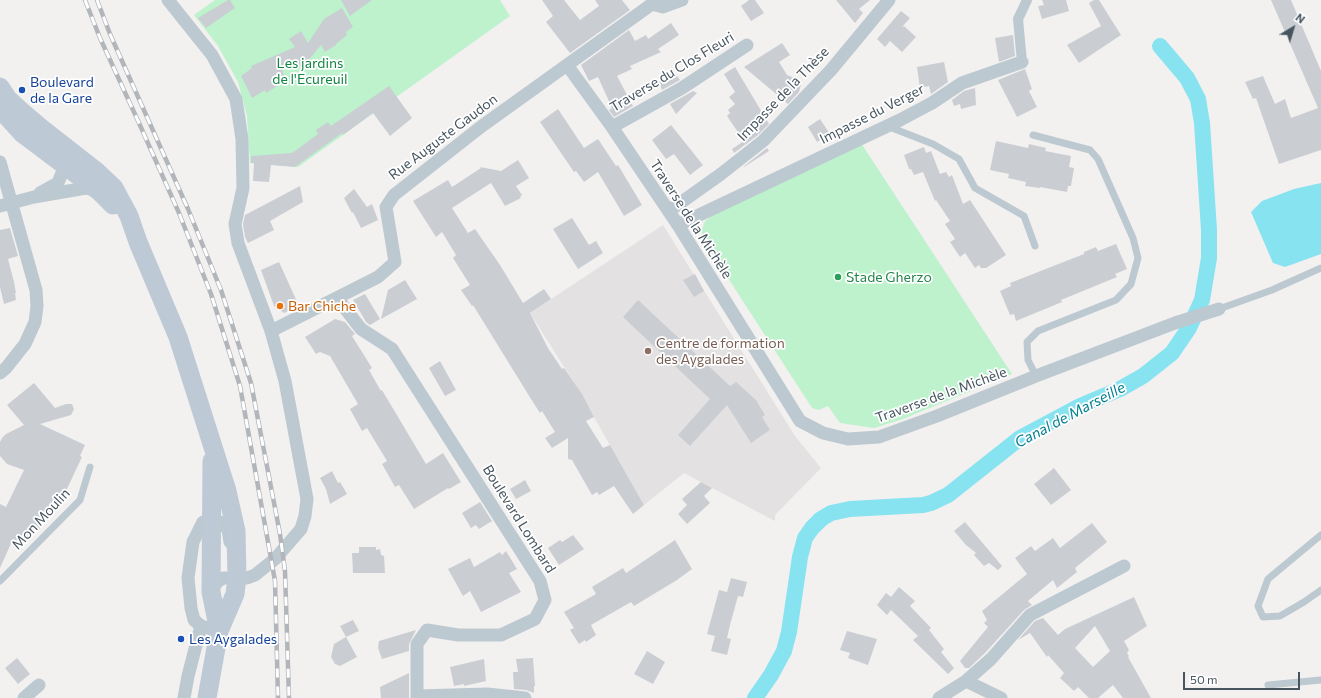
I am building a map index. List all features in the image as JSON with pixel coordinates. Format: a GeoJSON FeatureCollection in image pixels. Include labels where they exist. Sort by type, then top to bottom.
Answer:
{"type":"FeatureCollection","features":[{"type":"Feature","properties":{"kind":"main road"},"geometry":{"type":"LineString","coordinates":[[0,88],[8,99],[21,111],[96,171],[114,188],[129,216],[138,242],[178,337],[228,491],[236,531],[237,577],[234,594],[210,629]]}},
{"type":"Feature","properties":{"kind":"main road"},"geometry":{"type":"LineString","coordinates":[[0,109],[23,134],[111,202],[138,242]]}},
{"type":"Feature","properties":{"kind":"main road"},"geometry":{"type":"LineString","coordinates":[[207,698],[211,592],[213,447]]}},
{"type":"Feature","properties":{"kind":"street"},"geometry":{"type":"LineString","coordinates":[[168,0],[212,55],[236,99],[242,139],[243,188],[236,224],[238,243],[271,331],[285,381],[307,499],[305,516],[300,529],[275,559],[256,575],[247,578],[223,578],[217,582],[211,592]]}},
{"type":"Feature","properties":{"kind":"street"},"geometry":{"type":"LineString","coordinates":[[567,65],[653,2],[663,7],[682,0]]}},
{"type":"Feature","properties":{"kind":"street","name":"Impasse de la Thèse"},"geometry":{"type":"LineString","coordinates":[[669,211],[721,174],[763,141],[831,70],[889,0]]}},
{"type":"Feature","properties":{"kind":"street","name":"Impasse du Verger"},"geometry":{"type":"LineString","coordinates":[[678,225],[887,126],[932,103],[962,83],[1022,62],[1018,19],[1027,0]]}},
{"type":"Feature","properties":{"kind":"street","name":"Traverse du Clos Fleuri"},"geometry":{"type":"LineString","coordinates":[[612,127],[682,88],[747,45]]}},
{"type":"Feature","properties":{"kind":"street","name":"Rue Auguste Gaudon"},"geometry":{"type":"LineString","coordinates":[[271,331],[378,277],[395,262],[386,207],[394,195],[482,126],[567,65]]}},
{"type":"Feature","properties":{"kind":"street","name":"Traverse de la Michèle"},"geometry":{"type":"LineString","coordinates":[[567,65],[612,127],[669,211],[800,421],[823,433],[848,439],[879,436],[937,416],[1036,376],[1175,323],[1219,309]]}},
{"type":"Feature","properties":{"kind":"street"},"geometry":{"type":"LineString","coordinates":[[0,109],[21,111]]}},
{"type":"Feature","properties":{"kind":"street"},"geometry":{"type":"LineString","coordinates":[[34,197],[58,182],[65,165],[41,128]]}},
{"type":"Feature","properties":{"kind":"street"},"geometry":{"type":"LineString","coordinates":[[0,162],[5,204],[16,218],[26,260],[36,290],[37,306],[34,322],[25,344],[6,368],[0,373]]}},
{"type":"Feature","properties":{"kind":"street"},"geometry":{"type":"LineString","coordinates":[[5,204],[34,197],[86,188],[100,192]]}},
{"type":"Feature","properties":{"kind":"street","name":"Boulevard Lombard"},"geometry":{"type":"LineString","coordinates":[[337,298],[361,329],[392,349],[540,581],[545,600],[535,619],[501,635],[458,635],[427,630],[417,644],[417,697]]}},
{"type":"Feature","properties":{"kind":"street"},"geometry":{"type":"LineString","coordinates":[[184,698],[188,676],[210,629],[194,620],[191,608],[188,578],[193,542],[204,522],[212,520],[220,522],[228,529],[237,577]]}},
{"type":"Feature","properties":{"kind":"street"},"geometry":{"type":"LineString","coordinates":[[939,698],[966,681],[991,659],[1030,615],[1124,566]]}},
{"type":"Feature","properties":{"kind":"street"},"geometry":{"type":"LineString","coordinates":[[966,681],[1001,698]]}},
{"type":"Feature","properties":{"kind":"street"},"geometry":{"type":"LineString","coordinates":[[24,698],[39,685]]}},
{"type":"Feature","properties":{"kind":"street"},"geometry":{"type":"LineString","coordinates":[[417,697],[487,694],[525,698]]}},
{"type":"Feature","properties":{"kind":"lane"},"geometry":{"type":"LineString","coordinates":[[887,126],[933,144],[959,159],[975,188],[1024,216],[1035,246]]}},
{"type":"Feature","properties":{"kind":"lane"},"geometry":{"type":"LineString","coordinates":[[1033,135],[1090,150],[1098,159],[1133,238],[1138,258],[1131,284],[1116,300],[1038,331],[1027,342],[1028,360],[1036,376]]}},
{"type":"Feature","properties":{"kind":"lane"},"geometry":{"type":"LineString","coordinates":[[1219,309],[1272,290],[1321,268]]}},
{"type":"Feature","properties":{"kind":"lane","name":"Mon Moulin"},"geometry":{"type":"LineString","coordinates":[[0,581],[80,500],[90,467]]}},
{"type":"Feature","properties":{"kind":"lane"},"geometry":{"type":"LineString","coordinates":[[1321,535],[1268,579],[1258,606],[1263,617],[1280,616],[1321,590]]}},
{"type":"Feature","properties":{"kind":"lane"},"geometry":{"type":"LineString","coordinates":[[1268,685],[1321,680]]}},
{"type":"Feature","properties":{"kind":"shaded area","name":"Centre de formation des Aygalades"},"geometry":{"type":"Polygon","coordinates":[[[663,225],[795,436],[821,468],[775,515],[775,521],[684,473],[644,505],[578,389],[530,313],[663,225]]]}},
{"type":"Feature","properties":{"kind":"green space","name":"Les jardins de l'Ecureuil"},"geometry":{"type":"Polygon","coordinates":[[[215,0],[500,0],[510,16],[298,167],[250,163],[247,116],[238,82],[218,46],[194,15],[215,0]]]}},
{"type":"Feature","properties":{"kind":"green space","name":"Stade Gherzo"},"geometry":{"type":"Polygon","coordinates":[[[861,143],[1012,374],[903,419],[874,428],[840,423],[828,406],[819,410],[812,408],[706,244],[701,232],[705,221],[714,214],[861,143]]]}},
{"type":"Feature","properties":{"kind":"water"},"geometry":{"type":"Polygon","coordinates":[[[1321,183],[1321,254],[1285,267],[1273,263],[1251,212],[1262,201],[1294,189],[1321,183]]]}},
{"type":"Feature","properties":{"kind":"building"},"geometry":{"type":"Polygon","coordinates":[[[230,0],[235,8],[206,28],[198,18],[230,0]]]}},
{"type":"Feature","properties":{"kind":"building"},"geometry":{"type":"Polygon","coordinates":[[[341,0],[372,0],[350,16],[341,0]]]}},
{"type":"Feature","properties":{"kind":"building"},"geometry":{"type":"Polygon","coordinates":[[[542,0],[564,0],[580,20],[599,6],[595,0],[622,0],[630,10],[570,53],[546,22],[553,16],[542,0]]]}},
{"type":"Feature","properties":{"kind":"building"},"geometry":{"type":"Polygon","coordinates":[[[749,0],[755,0],[764,13],[751,21],[741,6],[749,0]]]}},
{"type":"Feature","properties":{"kind":"building"},"geometry":{"type":"Polygon","coordinates":[[[836,0],[870,0],[859,9],[863,13],[855,23],[836,0]]]}},
{"type":"Feature","properties":{"kind":"building"},"geometry":{"type":"Polygon","coordinates":[[[1042,0],[1066,0],[1069,11],[1042,19],[1038,6],[1044,5],[1042,0]]]}},
{"type":"Feature","properties":{"kind":"building"},"geometry":{"type":"Polygon","coordinates":[[[1094,0],[1099,0],[1121,35],[1079,63],[1067,45],[1101,26],[1089,3],[1094,0]]]}},
{"type":"Feature","properties":{"kind":"building"},"geometry":{"type":"Polygon","coordinates":[[[1271,0],[1291,0],[1321,71],[1321,150],[1279,164],[1256,98],[1253,99],[1245,82],[1263,76],[1275,104],[1285,99],[1291,118],[1318,108],[1271,0]]]}},
{"type":"Feature","properties":{"kind":"building"},"geometry":{"type":"Polygon","coordinates":[[[342,8],[353,27],[346,32],[347,35],[325,52],[321,45],[301,69],[294,65],[296,61],[282,71],[287,80],[266,93],[265,90],[252,98],[241,76],[252,68],[251,66],[295,47],[289,39],[301,31],[308,43],[324,19],[342,8]]]}},
{"type":"Feature","properties":{"kind":"building"},"geometry":{"type":"Polygon","coordinates":[[[901,11],[910,18],[902,27],[904,26],[916,37],[902,52],[890,41],[885,47],[877,39],[901,11]]]}},
{"type":"Feature","properties":{"kind":"building"},"geometry":{"type":"Polygon","coordinates":[[[671,23],[679,35],[658,49],[661,52],[630,66],[632,69],[617,76],[633,106],[614,117],[609,110],[612,108],[598,77],[589,81],[581,65],[629,30],[635,41],[646,35],[648,39],[671,23]]]}},
{"type":"Feature","properties":{"kind":"building"},"geometry":{"type":"Polygon","coordinates":[[[1013,35],[1015,56],[999,62],[995,38],[1013,35]]]}},
{"type":"Feature","properties":{"kind":"building"},"geometry":{"type":"Polygon","coordinates":[[[782,43],[790,55],[779,62],[787,75],[802,81],[799,92],[788,104],[744,67],[782,43]]]}},
{"type":"Feature","properties":{"kind":"building"},"geometry":{"type":"Polygon","coordinates":[[[944,62],[948,82],[931,94],[929,86],[920,88],[917,67],[944,62]]]}},
{"type":"Feature","properties":{"kind":"building"},"geometry":{"type":"Polygon","coordinates":[[[735,67],[769,124],[758,135],[734,153],[732,149],[744,141],[727,116],[730,113],[728,110],[735,104],[729,97],[735,92],[724,74],[735,67]]]}},
{"type":"Feature","properties":{"kind":"building"},"geometry":{"type":"Polygon","coordinates":[[[1025,69],[1032,89],[1029,91],[1037,107],[1017,117],[998,80],[1025,69]]]}},
{"type":"Feature","properties":{"kind":"building"},"geometry":{"type":"Polygon","coordinates":[[[675,73],[680,80],[662,90],[659,82],[675,73]]]}},
{"type":"Feature","properties":{"kind":"building"},"geometry":{"type":"Polygon","coordinates":[[[389,86],[412,118],[390,136],[373,113],[343,135],[342,133],[295,167],[271,165],[269,182],[253,181],[254,163],[251,163],[251,156],[292,153],[318,134],[316,130],[328,122],[331,126],[389,86]]]}},
{"type":"Feature","properties":{"kind":"building"},"geometry":{"type":"Polygon","coordinates":[[[975,88],[976,105],[961,109],[960,104],[954,106],[952,100],[964,91],[975,88]]]}},
{"type":"Feature","properties":{"kind":"building"},"geometry":{"type":"Polygon","coordinates":[[[693,91],[697,93],[676,114],[670,104],[693,91]]]}},
{"type":"Feature","properties":{"kind":"building"},"geometry":{"type":"Polygon","coordinates":[[[558,109],[584,148],[598,139],[616,166],[618,165],[642,205],[624,216],[598,172],[584,182],[576,171],[574,172],[540,122],[558,109]]]}},
{"type":"Feature","properties":{"kind":"building"},"geometry":{"type":"Polygon","coordinates":[[[820,119],[830,134],[817,142],[808,127],[820,119]]]}},
{"type":"Feature","properties":{"kind":"building"},"geometry":{"type":"Polygon","coordinates":[[[671,125],[703,165],[690,175],[674,154],[666,159],[652,140],[671,125]]]}},
{"type":"Feature","properties":{"kind":"building"},"geometry":{"type":"Polygon","coordinates":[[[996,141],[1028,148],[1029,144],[1046,148],[1045,151],[1071,156],[1069,167],[1074,168],[1071,186],[1068,186],[1067,192],[1025,186],[1026,182],[1008,178],[1009,174],[990,170],[996,141]]]}},
{"type":"Feature","properties":{"kind":"building"},"geometry":{"type":"Polygon","coordinates":[[[924,147],[926,153],[931,151],[940,174],[946,172],[949,177],[952,175],[963,204],[970,200],[1006,255],[986,268],[981,268],[979,265],[975,268],[965,253],[960,257],[950,242],[955,239],[945,224],[950,221],[936,200],[935,201],[923,172],[914,175],[911,169],[909,169],[904,155],[924,147]]]}},
{"type":"Feature","properties":{"kind":"building"},"geometry":{"type":"Polygon","coordinates":[[[767,148],[769,151],[743,167],[767,148]]]}},
{"type":"Feature","properties":{"kind":"building"},"geometry":{"type":"Polygon","coordinates":[[[518,160],[529,178],[516,186],[522,195],[520,197],[521,198],[505,206],[491,183],[452,208],[468,233],[475,229],[500,265],[523,303],[544,289],[551,299],[530,313],[548,348],[562,369],[564,368],[582,394],[594,417],[586,421],[603,448],[610,445],[644,505],[633,514],[614,486],[599,495],[597,492],[592,495],[572,460],[568,459],[568,438],[552,448],[545,438],[555,432],[542,411],[540,413],[473,305],[472,306],[461,290],[470,285],[453,258],[456,255],[442,232],[436,237],[413,201],[448,180],[452,187],[481,168],[480,167],[501,171],[518,160]]]}},
{"type":"Feature","properties":{"kind":"building"},"geometry":{"type":"Polygon","coordinates":[[[300,186],[303,202],[270,221],[274,230],[248,243],[245,237],[243,224],[245,215],[300,186]]]}},
{"type":"Feature","properties":{"kind":"building"},"geometry":{"type":"Polygon","coordinates":[[[354,189],[367,207],[372,204],[378,220],[361,228],[344,198],[354,189]]]}},
{"type":"Feature","properties":{"kind":"building"},"geometry":{"type":"Polygon","coordinates":[[[572,218],[589,245],[596,241],[603,253],[578,269],[553,229],[572,218]]]}},
{"type":"Feature","properties":{"kind":"building"},"geometry":{"type":"Polygon","coordinates":[[[10,228],[18,256],[8,259],[14,282],[16,300],[4,304],[0,287],[0,230],[10,228]]]}},
{"type":"Feature","properties":{"kind":"building"},"geometry":{"type":"Polygon","coordinates":[[[1116,244],[1127,269],[1115,274],[1117,277],[1061,300],[1062,302],[1016,321],[1014,314],[1010,315],[1000,291],[1011,286],[1010,283],[1084,254],[1084,252],[1096,247],[1098,251],[1116,244]]]}},
{"type":"Feature","properties":{"kind":"building"},"geometry":{"type":"Polygon","coordinates":[[[279,262],[299,306],[284,313],[274,306],[261,270],[279,262]]]}},
{"type":"Feature","properties":{"kind":"building"},"geometry":{"type":"Polygon","coordinates":[[[695,274],[704,291],[694,297],[683,280],[695,274]]]}},
{"type":"Feature","properties":{"kind":"building"},"geometry":{"type":"Polygon","coordinates":[[[405,280],[417,299],[381,319],[388,290],[405,280]]]}},
{"type":"Feature","properties":{"kind":"building"},"geometry":{"type":"Polygon","coordinates":[[[365,294],[380,319],[370,325],[366,322],[353,300],[365,294]]]}},
{"type":"Feature","properties":{"kind":"building"},"geometry":{"type":"Polygon","coordinates":[[[638,300],[730,386],[736,382],[756,400],[765,415],[762,417],[770,430],[751,443],[727,405],[690,446],[678,435],[710,399],[623,317],[638,300]]]}},
{"type":"Feature","properties":{"kind":"building"},"geometry":{"type":"Polygon","coordinates":[[[335,319],[345,322],[355,334],[352,336],[372,368],[369,370],[426,464],[443,453],[461,482],[449,489],[448,488],[414,509],[399,485],[395,487],[382,464],[387,461],[367,428],[362,431],[350,409],[358,404],[330,356],[320,352],[316,354],[305,337],[335,319]]]}},
{"type":"Feature","properties":{"kind":"building"},"geometry":{"type":"Polygon","coordinates":[[[440,361],[456,390],[445,396],[429,368],[440,361]]]}},
{"type":"Feature","properties":{"kind":"building"},"geometry":{"type":"Polygon","coordinates":[[[34,383],[55,408],[66,404],[72,404],[74,409],[71,415],[40,424],[85,445],[80,456],[82,457],[58,508],[51,505],[39,530],[32,525],[23,544],[13,539],[0,568],[0,504],[6,507],[24,470],[7,464],[0,456],[0,442],[6,434],[24,425],[7,405],[34,383]]]}},
{"type":"Feature","properties":{"kind":"building"},"geometry":{"type":"Polygon","coordinates":[[[1054,468],[1071,490],[1051,505],[1034,484],[1054,468]]]}},
{"type":"Feature","properties":{"kind":"building"},"geometry":{"type":"Polygon","coordinates":[[[332,471],[338,483],[340,482],[347,494],[330,504],[326,489],[320,478],[332,471]]]}},
{"type":"Feature","properties":{"kind":"building"},"geometry":{"type":"Polygon","coordinates":[[[525,480],[531,491],[516,499],[510,489],[525,480]]]}},
{"type":"Feature","properties":{"kind":"building"},"geometry":{"type":"Polygon","coordinates":[[[701,482],[712,488],[704,496],[710,503],[687,524],[678,514],[687,505],[682,499],[701,482]]]}},
{"type":"Feature","properties":{"kind":"building"},"geometry":{"type":"Polygon","coordinates":[[[480,502],[492,521],[479,529],[476,525],[471,528],[462,513],[480,502]]]}},
{"type":"Feature","properties":{"kind":"building"},"geometry":{"type":"Polygon","coordinates":[[[965,522],[1002,566],[998,570],[989,563],[984,566],[974,555],[976,553],[966,545],[954,531],[965,522]]]}},
{"type":"Feature","properties":{"kind":"building"},"geometry":{"type":"Polygon","coordinates":[[[1092,523],[1107,542],[1075,568],[1077,572],[1057,588],[1053,580],[1028,601],[1032,605],[1024,610],[985,653],[969,668],[965,668],[960,661],[988,627],[984,623],[987,620],[982,611],[1027,574],[1015,558],[1031,546],[1035,551],[1053,538],[1060,548],[1092,523]]]}},
{"type":"Feature","properties":{"kind":"building"},"geometry":{"type":"Polygon","coordinates":[[[573,535],[584,549],[559,565],[548,548],[560,540],[562,542],[573,535]]]}},
{"type":"Feature","properties":{"kind":"building"},"geometry":{"type":"Polygon","coordinates":[[[675,540],[692,569],[677,580],[634,606],[631,602],[591,625],[596,635],[586,642],[585,640],[579,644],[570,630],[574,628],[564,612],[596,594],[592,587],[623,568],[626,573],[675,540]]]}},
{"type":"Feature","properties":{"kind":"building"},"geometry":{"type":"Polygon","coordinates":[[[359,547],[376,547],[376,550],[380,549],[381,555],[384,556],[385,573],[353,573],[352,553],[359,553],[359,547]]]}},
{"type":"Feature","properties":{"kind":"building"},"geometry":{"type":"Polygon","coordinates":[[[506,551],[517,569],[509,573],[521,592],[481,612],[470,591],[463,596],[448,569],[470,558],[474,567],[500,552],[502,555],[506,551]]]}},
{"type":"Feature","properties":{"kind":"building"},"geometry":{"type":"Polygon","coordinates":[[[731,578],[747,582],[743,597],[738,596],[730,625],[727,638],[731,639],[727,655],[711,651],[715,636],[707,634],[719,590],[727,592],[731,578]]]}},
{"type":"Feature","properties":{"kind":"building"},"geometry":{"type":"Polygon","coordinates":[[[899,587],[915,601],[910,606],[931,628],[929,630],[944,649],[941,652],[954,668],[948,674],[913,640],[918,636],[891,610],[887,615],[877,605],[886,593],[891,597],[899,587]]]}},
{"type":"Feature","properties":{"kind":"building"},"geometry":{"type":"Polygon","coordinates":[[[1134,597],[1147,626],[1124,641],[1129,650],[1127,653],[1129,656],[1128,657],[1151,698],[1123,698],[1113,685],[1098,698],[1089,698],[1078,687],[1074,691],[1060,678],[1064,673],[1048,655],[1047,657],[1030,633],[1018,640],[1035,621],[1043,618],[1058,635],[1065,629],[1134,597]],[[1095,626],[1075,648],[1093,667],[1110,651],[1095,626]]]}},
{"type":"Feature","properties":{"kind":"building"},"geometry":{"type":"Polygon","coordinates":[[[353,620],[359,631],[346,637],[340,626],[353,620]]]}},
{"type":"Feature","properties":{"kind":"building"},"geometry":{"type":"Polygon","coordinates":[[[416,630],[409,644],[409,651],[382,659],[378,648],[379,641],[416,630]]]}},
{"type":"Feature","properties":{"kind":"building"},"geometry":{"type":"Polygon","coordinates":[[[847,631],[877,639],[868,665],[848,658],[850,653],[840,650],[847,631]]]}},
{"type":"Feature","properties":{"kind":"building"},"geometry":{"type":"Polygon","coordinates":[[[346,637],[357,657],[340,666],[335,664],[331,657],[334,644],[346,637]]]}},
{"type":"Feature","properties":{"kind":"building"},"geometry":{"type":"Polygon","coordinates":[[[647,651],[665,662],[653,684],[634,674],[647,651]]]}},
{"type":"Feature","properties":{"kind":"building"},"geometry":{"type":"Polygon","coordinates":[[[17,658],[30,674],[18,684],[5,668],[17,658]]]}},
{"type":"Feature","properties":{"kind":"building"},"geometry":{"type":"Polygon","coordinates":[[[533,658],[534,693],[526,690],[514,689],[513,672],[518,672],[516,659],[533,658]]]}},
{"type":"Feature","properties":{"kind":"building"},"geometry":{"type":"Polygon","coordinates":[[[484,659],[486,681],[464,686],[464,684],[454,686],[450,667],[484,659]]]}},
{"type":"Feature","properties":{"kind":"building"},"geometry":{"type":"Polygon","coordinates":[[[409,673],[409,698],[381,698],[380,687],[409,673]]]}},
{"type":"Feature","properties":{"kind":"waterway","name":"Canal de Marseille"},"geometry":{"type":"LineString","coordinates":[[755,698],[771,675],[784,651],[789,632],[800,557],[805,538],[821,519],[831,513],[850,509],[923,505],[948,495],[1020,438],[1080,406],[1120,389],[1143,376],[1172,353],[1189,328],[1202,300],[1209,258],[1209,230],[1202,123],[1198,99],[1187,78],[1160,46]]}},
{"type":"Feature","properties":{"kind":"railway"},"geometry":{"type":"LineString","coordinates":[[85,0],[100,38],[179,213],[211,294],[240,386],[275,581],[278,698]]}},
{"type":"Feature","properties":{"kind":"railway"},"geometry":{"type":"LineString","coordinates":[[97,0],[110,34],[188,209],[221,290],[251,383],[280,534],[285,571],[289,698]]}},
{"type":"Feature","properties":{"kind":"place","name":"Boulevard de la Gare"},"geometry":{"type":"Point","coordinates":[22,90]}},
{"type":"Feature","properties":{"kind":"place","name":"Stade Gherzo"},"geometry":{"type":"Point","coordinates":[838,277]}},
{"type":"Feature","properties":{"kind":"place","name":"Bar Chiche"},"geometry":{"type":"Point","coordinates":[280,306]}},
{"type":"Feature","properties":{"kind":"place","name":"Centre de formation des Aygalades"},"geometry":{"type":"Point","coordinates":[648,351]}},
{"type":"Feature","properties":{"kind":"place","name":"Les Aygalades"},"geometry":{"type":"Point","coordinates":[181,639]}}]}
